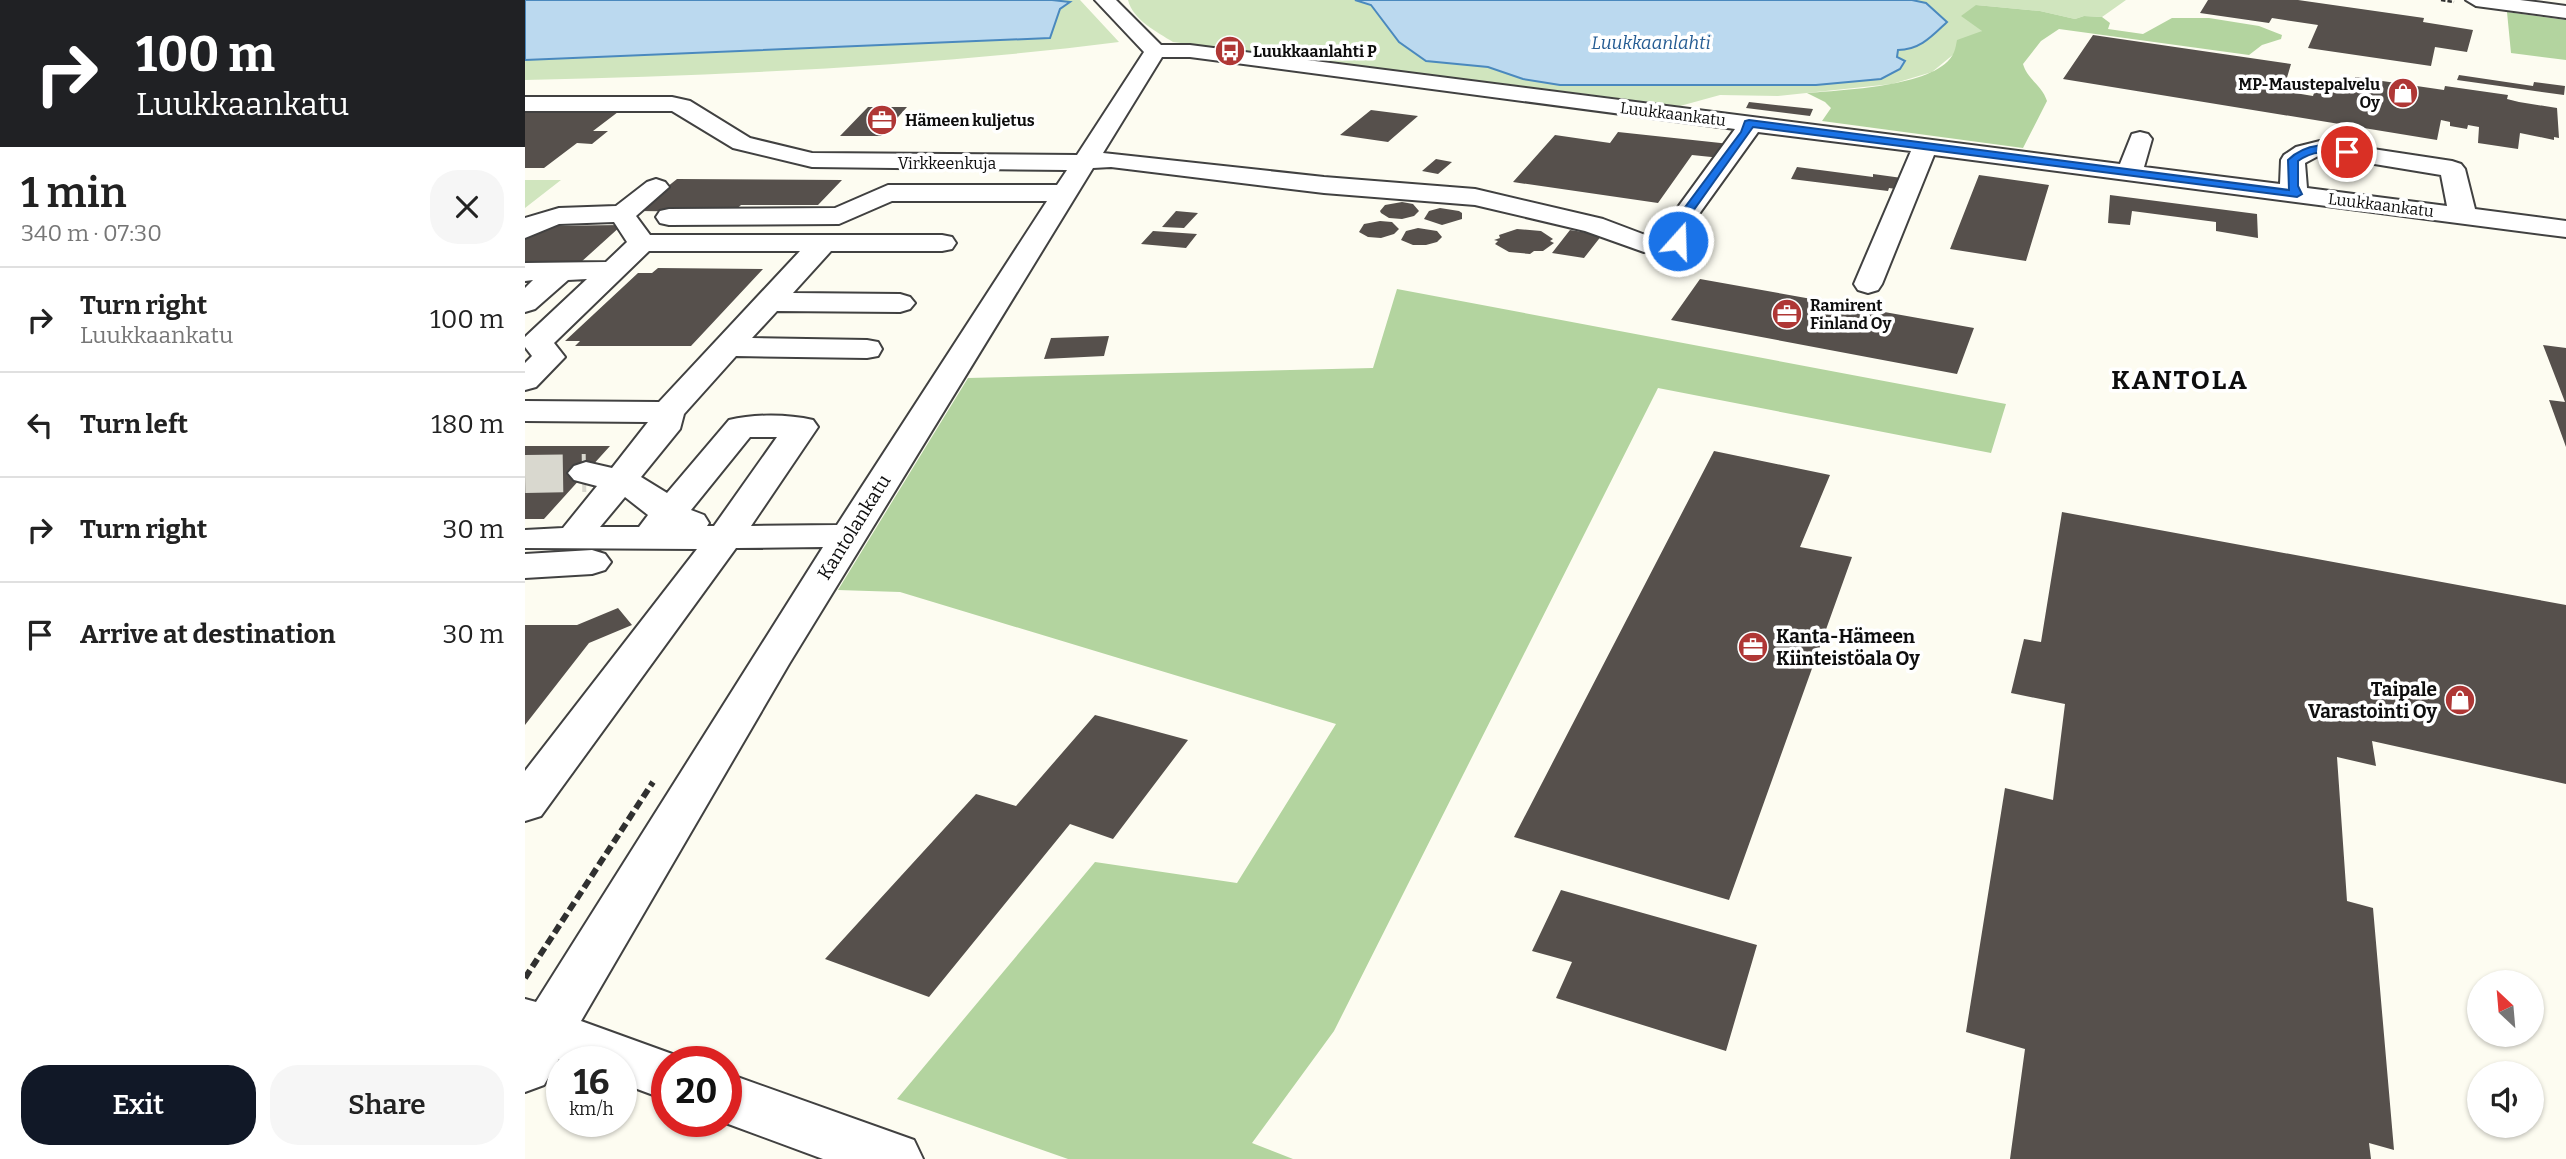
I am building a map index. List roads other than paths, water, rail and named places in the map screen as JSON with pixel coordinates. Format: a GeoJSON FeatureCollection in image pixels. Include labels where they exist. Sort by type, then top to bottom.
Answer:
{"type":"FeatureCollection","features":[{"type":"Feature","properties":{"kind":"street"},"geometry":{"type":"LineString","coordinates":[[1104,0],[1154,51]]}},
{"type":"Feature","properties":{"kind":"street"},"geometry":{"type":"LineString","coordinates":[[2476,0],[2566,12]]}},
{"type":"Feature","properties":{"kind":"street","name":"Luukkaankatu"},"geometry":{"type":"LineString","coordinates":[[1154,51],[1191,51],[2566,229]]}},
{"type":"Feature","properties":{"kind":"street","name":"Kantolankatu"},"geometry":{"type":"LineString","coordinates":[[532,1040],[1154,51]]}},
{"type":"Feature","properties":{"kind":"street","name":"Virkkeenkuja"},"geometry":{"type":"LineString","coordinates":[[525,104],[672,104],[682,106],[742,143],[812,160],[1083,163],[1111,160],[1176,170],[1475,197],[1594,225],[1644,244],[1669,245],[1678,241],[1686,214],[1746,132],[1749,123]]}},
{"type":"Feature","properties":{"kind":"street"},"geometry":{"type":"LineString","coordinates":[[2130,173],[2140,139]]}},
{"type":"Feature","properties":{"kind":"street"},"geometry":{"type":"LineString","coordinates":[[1868,284],[1925,146]]}},
{"type":"Feature","properties":{"kind":"street"},"geometry":{"type":"LineString","coordinates":[[2297,194],[2293,186],[2293,160],[2305,152],[2320,148],[2452,169],[2463,216]]}},
{"type":"Feature","properties":{"kind":"street"},"geometry":{"type":"LineString","coordinates":[[525,230],[535,222],[558,216],[622,214],[656,187]]}},
{"type":"Feature","properties":{"kind":"street"},"geometry":{"type":"LineString","coordinates":[[669,217],[839,216],[888,193],[1064,193]]}},
{"type":"Feature","properties":{"kind":"street"},"geometry":{"type":"LineString","coordinates":[[622,214],[642,243]]}},
{"type":"Feature","properties":{"kind":"street"},"geometry":{"type":"LineString","coordinates":[[737,243],[763,216]]}},
{"type":"Feature","properties":{"kind":"street"},"geometry":{"type":"LineString","coordinates":[[525,380],[549,357],[531,342],[642,243],[737,243],[796,273],[906,295]]}},
{"type":"Feature","properties":{"kind":"street"},"geometry":{"type":"LineString","coordinates":[[525,272],[614,270]]}},
{"type":"Feature","properties":{"kind":"street"},"geometry":{"type":"LineString","coordinates":[[525,303],[561,271]]}},
{"type":"Feature","properties":{"kind":"street"},"geometry":{"type":"LineString","coordinates":[[796,273],[906,295]]}},
{"type":"Feature","properties":{"kind":"street"},"geometry":{"type":"LineString","coordinates":[[581,527],[663,429],[668,412],[796,273]]}},
{"type":"Feature","properties":{"kind":"street"},"geometry":{"type":"LineString","coordinates":[[748,324],[906,295]]}},
{"type":"Feature","properties":{"kind":"street"},"geometry":{"type":"LineString","coordinates":[[728,347],[906,295]]}},
{"type":"Feature","properties":{"kind":"street"},"geometry":{"type":"LineString","coordinates":[[525,411],[668,412]]}},
{"type":"Feature","properties":{"kind":"street"},"geometry":{"type":"LineString","coordinates":[[525,804],[725,537],[801,427],[741,427],[663,521]]}},
{"type":"Feature","properties":{"kind":"street"},"geometry":{"type":"LineString","coordinates":[[586,473],[621,480],[648,496],[663,521]]}},
{"type":"Feature","properties":{"kind":"street"},"geometry":{"type":"LineString","coordinates":[[530,541],[581,527],[663,521],[725,537]]}},
{"type":"Feature","properties":{"kind":"street"},"geometry":{"type":"LineString","coordinates":[[530,541],[576,565],[725,537],[849,536]]}},
{"type":"Feature","properties":{"kind":"street"},"geometry":{"type":"LineString","coordinates":[[532,1040],[651,1072]]}},
{"type":"Feature","properties":{"kind":"street"},"geometry":{"type":"LineString","coordinates":[[742,1107],[812,1146],[894,1159]]}},
{"type":"Feature","properties":{"kind":"water"},"geometry":{"type":"Polygon","coordinates":[[[525,0],[1070,2],[1060,9],[1050,38],[525,60],[525,0]]]}},
{"type":"Feature","properties":{"kind":"water","name":"Luukkaanlahti"},"geometry":{"type":"Polygon","coordinates":[[[1355,0],[1912,0],[1926,3],[1947,22],[1919,45],[1898,50],[1897,57],[1905,61],[1900,69],[1881,79],[1816,85],[1560,85],[1523,79],[1488,67],[1426,61],[1399,42],[1371,5],[1355,0]]]}},
{"type":"Feature","properties":{"kind":"tunnel"},"geometry":{"type":"LineString","coordinates":[[525,474],[586,473]]}},
{"type":"Feature","properties":{"kind":"place","name":"Luukkaanlahti P"},"geometry":{"type":"Point","coordinates":[1230,51]}},
{"type":"Feature","properties":{"kind":"place","name":"MP-Maustepalvelu Oy"},"geometry":{"type":"Point","coordinates":[2403,93]}},
{"type":"Feature","properties":{"kind":"place","name":"Hämeen kuljetus"},"geometry":{"type":"Point","coordinates":[882,120]}},
{"type":"Feature","properties":{"kind":"place","name":"Ramirent Finland Oy"},"geometry":{"type":"Point","coordinates":[1787,314]}},
{"type":"Feature","properties":{"kind":"place","name":"Kanta-Hämeen Kiinteistöala Oy"},"geometry":{"type":"Point","coordinates":[1753,647]}},
{"type":"Feature","properties":{"kind":"place","name":"Taipale Varastointi Oy"},"geometry":{"type":"Point","coordinates":[2460,700]}},
{"type":"Feature","properties":{"kind":"district","name":"KANTOLA"},"geometry":{"type":"Point","coordinates":[2180,380]}}]}
